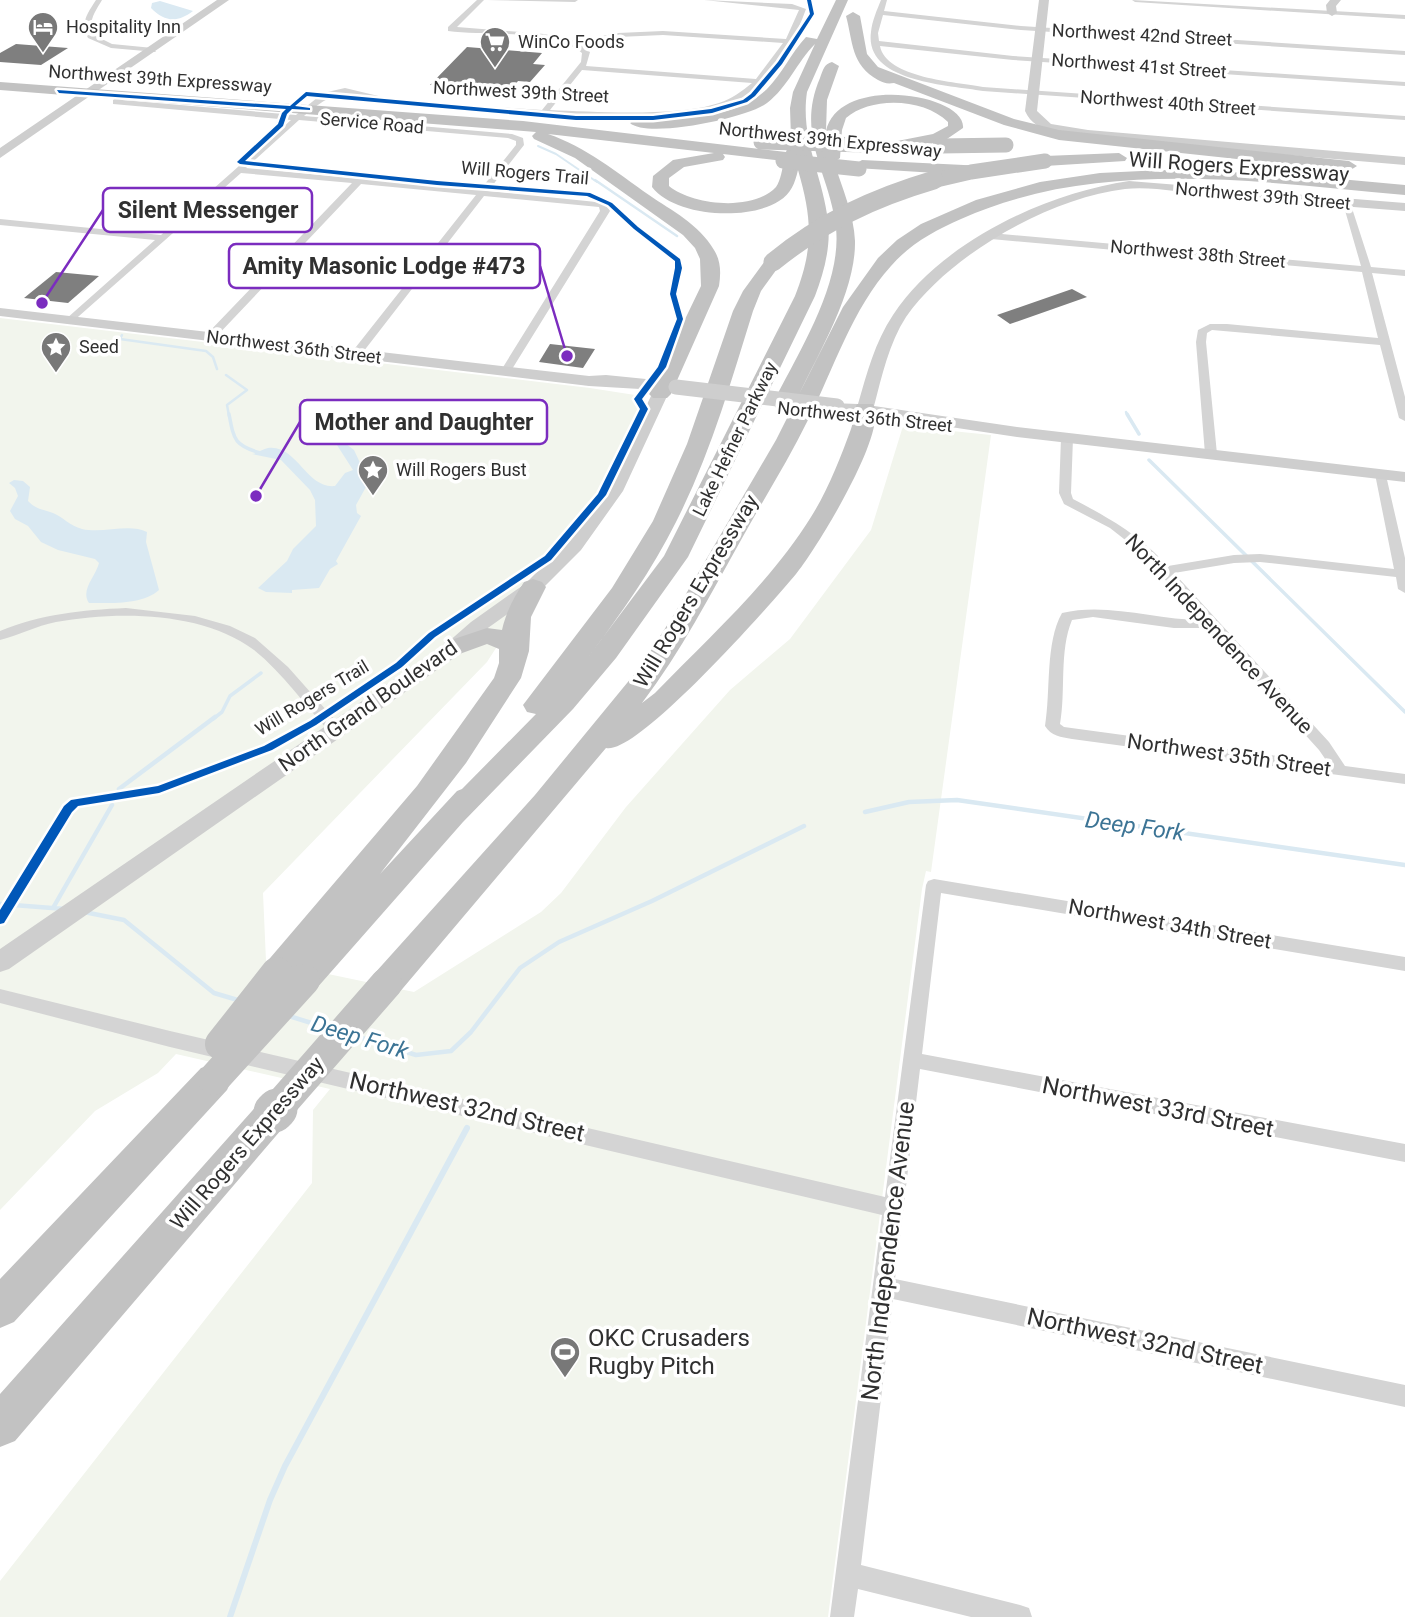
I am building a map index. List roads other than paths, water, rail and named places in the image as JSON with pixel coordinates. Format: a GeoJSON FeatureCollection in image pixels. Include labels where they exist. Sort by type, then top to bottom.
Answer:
{"type":"FeatureCollection","features":[{"type":"Feature","properties":{"kind":"highway","name":"Lake Hefner Parkway"},"geometry":{"type":"LineString","coordinates":[[456,813],[563,703],[607,652],[676,557],[716,482],[805,296],[818,259],[819,216],[797,137],[796,114],[800,92],[842,0]]}},
{"type":"Feature","properties":{"kind":"highway","name":"Lake Hefner Parkway"},"geometry":{"type":"LineString","coordinates":[[731,537],[776,423],[841,272],[846,245],[844,223],[818,134],[818,108],[860,0]]}},
{"type":"Feature","properties":{"kind":"highway"},"geometry":{"type":"LineString","coordinates":[[797,137],[786,186],[766,201],[734,207],[701,206],[675,198],[664,192],[660,184],[661,176],[668,169],[689,160],[761,151],[861,160],[902,163],[946,158],[969,148],[979,139],[980,129],[971,117],[960,109],[886,79],[872,70],[859,54],[859,35],[853,16]]}},
{"type":"Feature","properties":{"kind":"highway"},"geometry":{"type":"LineString","coordinates":[[481,117],[656,123],[724,115],[748,108],[769,95],[804,46],[834,18]]}},
{"type":"Feature","properties":{"kind":"highway"},"geometry":{"type":"LineString","coordinates":[[872,70],[1032,129],[1080,138],[1158,147],[1265,155],[1404,177]]}},
{"type":"Feature","properties":{"kind":"highway"},"geometry":{"type":"LineString","coordinates":[[117,75],[129,91]]}},
{"type":"Feature","properties":{"kind":"highway","name":"Northwest 39th Expressway"},"geometry":{"type":"LineString","coordinates":[[0,76],[90,93],[129,91],[592,133],[861,160],[902,169],[1216,170],[1404,177]]}},
{"type":"Feature","properties":{"kind":"highway","name":"Northwest 39th Expressway"},"geometry":{"type":"LineString","coordinates":[[0,86],[59,91]]}},
{"type":"Feature","properties":{"kind":"highway"},"geometry":{"type":"LineString","coordinates":[[59,91],[90,93]]}},
{"type":"Feature","properties":{"kind":"highway"},"geometry":{"type":"LineString","coordinates":[[830,172],[837,119],[855,105],[887,100],[919,102],[943,109],[957,121],[955,128],[943,136],[893,146]]}},
{"type":"Feature","properties":{"kind":"highway","name":"Northwest 39th Expressway"},"geometry":{"type":"LineString","coordinates":[[307,109],[481,117],[784,156],[861,160],[893,146],[1158,147]]}},
{"type":"Feature","properties":{"kind":"highway"},"geometry":{"type":"LineString","coordinates":[[429,119],[527,133],[556,141],[609,175],[696,238],[709,259],[712,278],[669,391]]}},
{"type":"Feature","properties":{"kind":"highway","name":"Will Rogers Expressway"},"geometry":{"type":"LineString","coordinates":[[0,1305],[206,1076],[291,976],[456,813],[623,591],[654,542],[691,467],[752,291],[773,262],[806,233],[867,201],[930,180],[1045,161],[1178,159],[1404,177]]}},
{"type":"Feature","properties":{"kind":"highway","name":"Will Rogers Expressway"},"geometry":{"type":"LineString","coordinates":[[0,1426],[575,767],[666,649],[795,426],[869,279],[898,247],[926,228],[968,209],[1027,191],[1128,177],[1404,177]]}},
{"type":"Feature","properties":{"kind":"highway"},"geometry":{"type":"LineString","coordinates":[[575,767],[665,699],[787,569],[824,516],[847,469],[865,414]]}},
{"type":"Feature","properties":{"kind":"highway"},"geometry":{"type":"LineString","coordinates":[[291,976],[422,800],[508,675],[516,651],[517,619],[533,587]]}},
{"type":"Feature","properties":{"kind":"highway"},"geometry":{"type":"LineString","coordinates":[[454,648],[481,636],[494,635],[505,638],[516,651]]}},
{"type":"Feature","properties":{"kind":"main road"},"geometry":{"type":"LineString","coordinates":[[0,154],[224,0]]}},
{"type":"Feature","properties":{"kind":"main road"},"geometry":{"type":"LineString","coordinates":[[1044,0],[1032,94],[1032,117],[1051,127],[1404,177]]}},
{"type":"Feature","properties":{"kind":"main road"},"geometry":{"type":"LineString","coordinates":[[1332,13],[1331,5],[1336,0]]}},
{"type":"Feature","properties":{"kind":"main road","name":"Northwest 39th Street"},"geometry":{"type":"LineString","coordinates":[[991,236],[1060,203],[1122,185],[1405,207]]}},
{"type":"Feature","properties":{"kind":"main road"},"geometry":{"type":"LineString","coordinates":[[865,414],[883,348],[901,314],[941,270],[991,236]]}},
{"type":"Feature","properties":{"kind":"main road","name":"Northwest 36th Street"},"geometry":{"type":"LineString","coordinates":[[0,312],[589,381],[603,387],[669,391],[1405,477]]}},
{"type":"Feature","properties":{"kind":"main road","name":"North Grand Boulevard"},"geometry":{"type":"LineString","coordinates":[[0,962],[454,648],[478,626],[533,587],[574,546],[606,504],[669,391]]}},
{"type":"Feature","properties":{"kind":"street"},"geometry":{"type":"LineString","coordinates":[[99,0],[88,14],[88,35],[101,45],[153,50]]}},
{"type":"Feature","properties":{"kind":"street"},"geometry":{"type":"LineString","coordinates":[[481,0],[451,29],[544,36],[576,43],[618,35],[663,33],[787,41]]}},
{"type":"Feature","properties":{"kind":"street"},"geometry":{"type":"LineString","coordinates":[[490,0],[576,0]]}},
{"type":"Feature","properties":{"kind":"street"},"geometry":{"type":"LineString","coordinates":[[581,68],[757,81],[787,41],[803,10],[795,6],[707,0]]}},
{"type":"Feature","properties":{"kind":"street"},"geometry":{"type":"LineString","coordinates":[[874,43],[875,29],[884,0]]}},
{"type":"Feature","properties":{"kind":"street"},"geometry":{"type":"LineString","coordinates":[[1135,0],[1405,17]]}},
{"type":"Feature","properties":{"kind":"street","name":"Northwest 42nd Street"},"geometry":{"type":"LineString","coordinates":[[880,13],[1041,29],[1405,53]]}},
{"type":"Feature","properties":{"kind":"street"},"geometry":{"type":"LineString","coordinates":[[544,113],[581,68],[587,55],[576,43]]}},
{"type":"Feature","properties":{"kind":"street","name":"Northwest 41st Street"},"geometry":{"type":"LineString","coordinates":[[874,43],[1037,60],[1405,84]]}},
{"type":"Feature","properties":{"kind":"street","name":"Northwest 40th Street"},"geometry":{"type":"LineString","coordinates":[[874,43],[878,55],[888,65],[932,81],[1032,94],[1405,118]]}},
{"type":"Feature","properties":{"kind":"street","name":"Northwest 39th Street"},"geometry":{"type":"LineString","coordinates":[[307,109],[337,90],[351,90],[394,102],[544,113],[607,114],[714,107],[737,98],[757,81]]}},
{"type":"Feature","properties":{"kind":"street"},"geometry":{"type":"LineString","coordinates":[[70,321],[307,109]]}},
{"type":"Feature","properties":{"kind":"street","name":"Service Road"},"geometry":{"type":"LineString","coordinates":[[307,109],[513,136],[520,140],[520,145],[482,191]]}},
{"type":"Feature","properties":{"kind":"street"},"geometry":{"type":"LineString","coordinates":[[239,170],[482,191],[604,205],[605,211],[505,372]]}},
{"type":"Feature","properties":{"kind":"street"},"geometry":{"type":"LineString","coordinates":[[210,337],[359,181]]}},
{"type":"Feature","properties":{"kind":"street"},"geometry":{"type":"LineString","coordinates":[[356,354],[482,191]]}},
{"type":"Feature","properties":{"kind":"street"},"geometry":{"type":"LineString","coordinates":[[1345,202],[1367,270],[1405,418]]}},
{"type":"Feature","properties":{"kind":"street"},"geometry":{"type":"LineString","coordinates":[[0,222],[163,238]]}},
{"type":"Feature","properties":{"kind":"street","name":"Northwest 38th Street"},"geometry":{"type":"LineString","coordinates":[[991,236],[1405,273]]}},
{"type":"Feature","properties":{"kind":"street"},"geometry":{"type":"LineString","coordinates":[[1211,454],[1201,336],[1209,327],[1384,342]]}},
{"type":"Feature","properties":{"kind":"street","name":"North Independence Avenue"},"geometry":{"type":"LineString","coordinates":[[1067,438],[1065,493],[1068,501],[1130,536],[1324,746],[1340,770]]}},
{"type":"Feature","properties":{"kind":"street"},"geometry":{"type":"LineString","coordinates":[[1381,474],[1405,589]]}},
{"type":"Feature","properties":{"kind":"street"},"geometry":{"type":"LineString","coordinates":[[1164,571],[1260,558],[1402,574]]}},
{"type":"Feature","properties":{"kind":"street","name":"Northwest 35th Street"},"geometry":{"type":"LineString","coordinates":[[1213,624],[1174,624],[1093,613],[1067,616],[1060,632],[1056,705],[1051,722],[1055,728],[1072,734],[1405,779]]}},
{"type":"Feature","properties":{"kind":"street"},"geometry":{"type":"LineString","coordinates":[[0,636],[36,621],[80,614],[157,615],[213,624],[258,647],[335,729]]}},
{"type":"Feature","properties":{"kind":"street","name":"North Independence Avenue"},"geometry":{"type":"LineString","coordinates":[[842,1617],[934,885]]}},
{"type":"Feature","properties":{"kind":"street","name":"Northwest 34th Street"},"geometry":{"type":"LineString","coordinates":[[934,885],[1405,964]]}},
{"type":"Feature","properties":{"kind":"street","name":"Northwest 32nd Street"},"geometry":{"type":"LineString","coordinates":[[0,996],[170,1039],[894,1208]]}},
{"type":"Feature","properties":{"kind":"street","name":"Northwest 33rd Street"},"geometry":{"type":"LineString","coordinates":[[912,1060],[1405,1153]]}},
{"type":"Feature","properties":{"kind":"street","name":"Northwest 32nd Street"},"geometry":{"type":"LineString","coordinates":[[885,1287],[1405,1396]]}},
{"type":"Feature","properties":{"kind":"street"},"geometry":{"type":"LineString","coordinates":[[847,1574],[1020,1617]]}},
{"type":"Feature","properties":{"kind":"waterway"},"geometry":{"type":"LineString","coordinates":[[538,146],[556,154],[597,182]]}},
{"type":"Feature","properties":{"kind":"waterway"},"geometry":{"type":"LineString","coordinates":[[595,180],[677,236]]}},
{"type":"Feature","properties":{"kind":"waterway"},"geometry":{"type":"LineString","coordinates":[[122,335],[120,339],[206,351],[213,357],[217,369]]}},
{"type":"Feature","properties":{"kind":"waterway"},"geometry":{"type":"LineString","coordinates":[[226,375],[247,390],[227,405],[229,416]]}},
{"type":"Feature","properties":{"kind":"waterway"},"geometry":{"type":"LineString","coordinates":[[229,414],[232,430],[240,444],[260,453]]}},
{"type":"Feature","properties":{"kind":"waterway"},"geometry":{"type":"LineString","coordinates":[[1127,414],[1139,434]]}},
{"type":"Feature","properties":{"kind":"waterway"},"geometry":{"type":"LineString","coordinates":[[1149,460],[1405,712]]}},
{"type":"Feature","properties":{"kind":"waterway"},"geometry":{"type":"LineString","coordinates":[[213,719],[222,712],[230,696],[261,673]]}},
{"type":"Feature","properties":{"kind":"waterway"},"geometry":{"type":"LineString","coordinates":[[119,789],[215,717]]}},
{"type":"Feature","properties":{"kind":"waterway","name":"Deep Fork"},"geometry":{"type":"LineString","coordinates":[[865,812],[909,802],[957,800],[1405,865]]}},
{"type":"Feature","properties":{"kind":"waterway"},"geometry":{"type":"LineString","coordinates":[[53,908],[112,805]]}},
{"type":"Feature","properties":{"kind":"waterway","name":"Deep Fork"},"geometry":{"type":"LineString","coordinates":[[356,1036],[416,1055],[451,1051],[471,1032],[520,968],[559,942],[652,901],[804,826]]}},
{"type":"Feature","properties":{"kind":"waterway","name":"Deep Fork"},"geometry":{"type":"LineString","coordinates":[[0,904],[65,909]]}},
{"type":"Feature","properties":{"kind":"waterway","name":"Deep Fork"},"geometry":{"type":"LineString","coordinates":[[84,912],[124,920],[214,993],[241,1001]]}},
{"type":"Feature","properties":{"kind":"waterway","name":"Deep Fork"},"geometry":{"type":"LineString","coordinates":[[289,1016],[331,1029]]}},
{"type":"Feature","properties":{"kind":"waterway"},"geometry":{"type":"LineString","coordinates":[[230,1617],[270,1500],[285,1466],[467,1128]]}},
{"type":"Feature","properties":{"kind":"place","name":"Hospitality Inn"},"geometry":{"type":"Point","coordinates":[43,54]}},
{"type":"Feature","properties":{"kind":"place","name":"WinCo Foods"},"geometry":{"type":"Point","coordinates":[495,69]}},
{"type":"Feature","properties":{"kind":"place","name":"Silent Messenger"},"geometry":{"type":"Point","coordinates":[42,303]}},
{"type":"Feature","properties":{"kind":"place","name":"Amity Masonic Lodge #473"},"geometry":{"type":"Point","coordinates":[567,356]}},
{"type":"Feature","properties":{"kind":"place","name":"Seed"},"geometry":{"type":"Point","coordinates":[56,374]}},
{"type":"Feature","properties":{"kind":"place","name":"Mother and Daughter"},"geometry":{"type":"Point","coordinates":[256,496]}},
{"type":"Feature","properties":{"kind":"place","name":"Will Rogers Bust"},"geometry":{"type":"Point","coordinates":[373,497]}},
{"type":"Feature","properties":{"kind":"place","name":"OKC Crusaders Rugby Pitch"},"geometry":{"type":"Point","coordinates":[565,1379]}}]}
